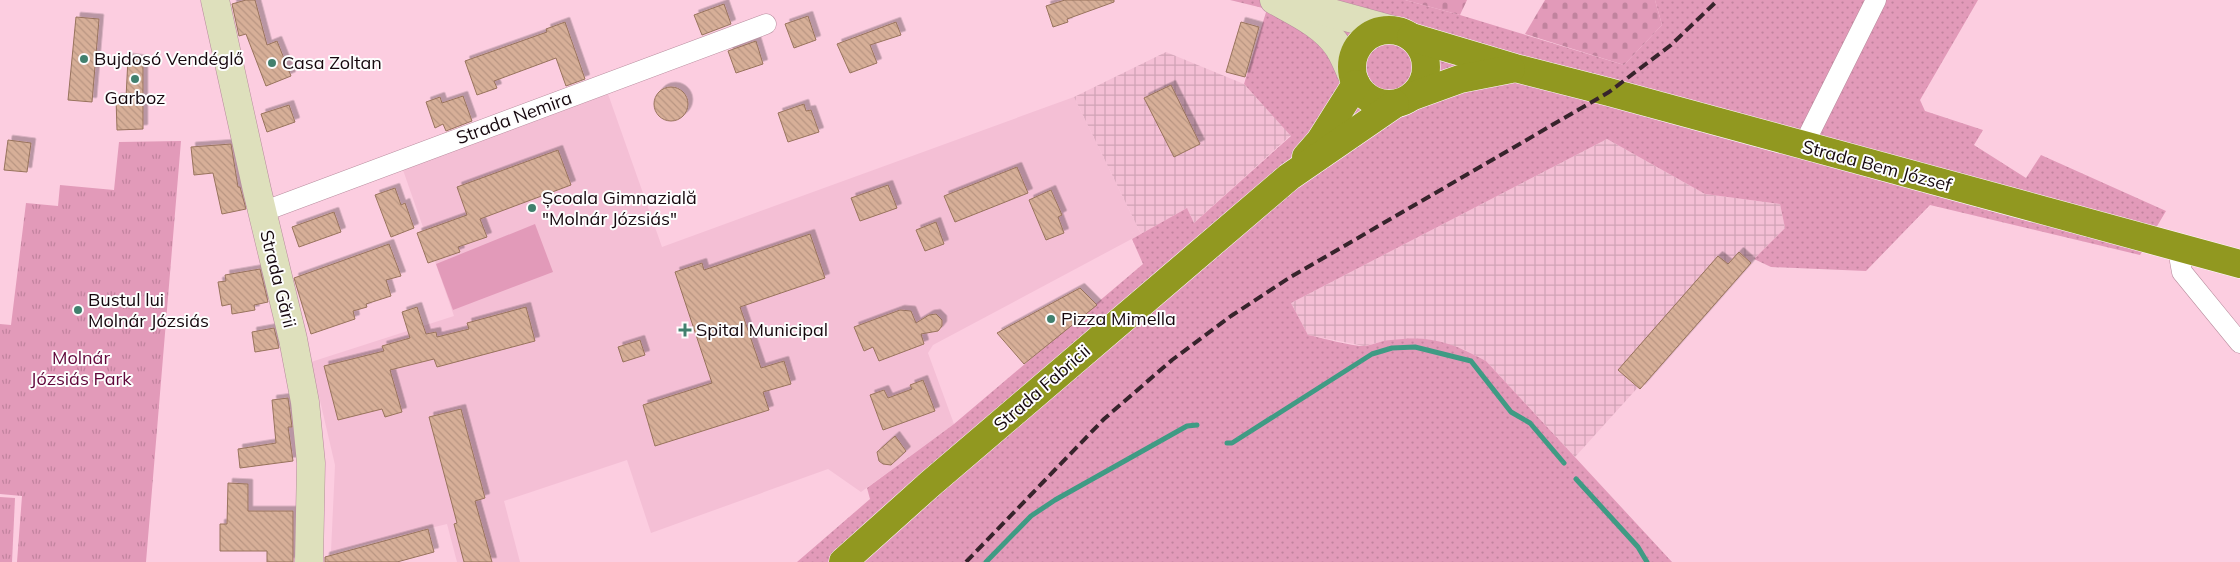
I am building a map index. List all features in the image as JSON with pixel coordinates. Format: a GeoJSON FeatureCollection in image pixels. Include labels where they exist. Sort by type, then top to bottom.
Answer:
{"type":"FeatureCollection","features":[{"type":"Feature","properties":{"kind":"highway"},"geometry":{"type":"LineString","coordinates":[[1402,33],[1422,50],[1427,66],[1423,82],[1404,100],[1382,104],[1370,99],[1355,82],[1352,60],[1363,41],[1371,34],[1402,33]]}},
{"type":"Feature","properties":{"kind":"highway","name":"Strada Bem József"},"geometry":{"type":"LineString","coordinates":[[1402,33],[1515,68],[2240,264]]}},
{"type":"Feature","properties":{"kind":"highway","name":"Strada Bem József"},"geometry":{"type":"LineString","coordinates":[[1404,100],[1460,79],[1515,68]]}},
{"type":"Feature","properties":{"kind":"highway","name":"Strada Fabricii"},"geometry":{"type":"LineString","coordinates":[[1289,176],[1320,141],[1355,82]]}},
{"type":"Feature","properties":{"kind":"highway","name":"Strada Fabricii"},"geometry":{"type":"LineString","coordinates":[[843,562],[930,484],[1289,176],[1404,100]]}},
{"type":"Feature","properties":{"kind":"main road","name":"Strada Gării"},"geometry":{"type":"LineString","coordinates":[[215,0],[262,212],[293,339],[308,425],[311,463],[309,562]]}},
{"type":"Feature","properties":{"kind":"main road"},"geometry":{"type":"LineString","coordinates":[[1274,0],[1310,20],[1329,36],[1339,48],[1355,82]]}},
{"type":"Feature","properties":{"kind":"main road","name":"Strada Bem József"},"geometry":{"type":"LineString","coordinates":[[1282,0],[1402,33]]}},
{"type":"Feature","properties":{"kind":"street"},"geometry":{"type":"LineString","coordinates":[[1803,146],[1876,0]]}},
{"type":"Feature","properties":{"kind":"street","name":"Strada Nemira"},"geometry":{"type":"LineString","coordinates":[[262,212],[547,105],[627,78],[766,24]]}},
{"type":"Feature","properties":{"kind":"street"},"geometry":{"type":"LineString","coordinates":[[2181,249],[2180,261],[2182,272],[2240,343]]}},
{"type":"Feature","properties":{"kind":"shaded area"},"geometry":{"type":"Polygon","coordinates":[[[1166,52],[1244,84],[1291,135],[1194,223],[1187,208],[1141,234],[1074,97],[1166,52]]]}},
{"type":"Feature","properties":{"kind":"shaded area","name":"Spital Municipal"},"geometry":{"type":"Polygon","coordinates":[[[608,94],[662,247],[1074,97],[1141,234],[933,345],[928,353],[954,424],[861,492],[828,469],[651,533],[627,460],[504,501],[520,562],[457,562],[447,524],[331,552],[335,465],[311,362],[454,316],[403,170],[608,94]]]}},
{"type":"Feature","properties":{"kind":"shaded area"},"geometry":{"type":"Polygon","coordinates":[[[1607,139],[1705,194],[1780,204],[1785,228],[1754,259],[1575,457],[1486,361],[1463,349],[1389,340],[1364,346],[1308,335],[1291,303],[1607,139]]]}},
{"type":"Feature","properties":{"kind":"green space"},"geometry":{"type":"Polygon","coordinates":[[[1230,0],[1405,0],[1624,65],[1662,25],[1655,0],[1978,0],[1920,100],[1925,111],[1983,130],[1974,145],[2026,178],[2041,155],[2166,211],[2140,255],[1930,205],[1866,271],[1771,267],[1754,259],[1785,228],[1780,204],[1705,194],[1607,139],[1291,303],[1308,335],[1358,346],[1388,340],[1429,339],[1462,349],[1486,361],[1672,562],[797,562],[870,499],[867,488],[954,424],[1143,264],[1132,239],[1187,208],[1194,223],[1291,136],[1244,84],[1267,9],[1230,0]]]}},
{"type":"Feature","properties":{"kind":"green space"},"geometry":{"type":"Polygon","coordinates":[[[1405,0],[1467,0],[1460,15],[1405,0]]]}},
{"type":"Feature","properties":{"kind":"green space"},"geometry":{"type":"Polygon","coordinates":[[[1545,0],[1655,0],[1662,25],[1624,65],[1525,34],[1545,0]]]}},
{"type":"Feature","properties":{"kind":"green space","name":"Molnár Józsiás Park"},"geometry":{"type":"Polygon","coordinates":[[[181,141],[146,562],[17,562],[22,496],[0,494],[0,324],[11,325],[26,203],[58,206],[60,185],[114,190],[119,142],[181,141]]]}},
{"type":"Feature","properties":{"kind":"green space"},"geometry":{"type":"Polygon","coordinates":[[[535,224],[553,272],[453,310],[436,264],[535,224]]]}},
{"type":"Feature","properties":{"kind":"green space"},"geometry":{"type":"Polygon","coordinates":[[[0,497],[15,498],[12,562],[0,562],[0,497]]]}},
{"type":"Feature","properties":{"kind":"building"},"geometry":{"type":"Polygon","coordinates":[[[246,0],[255,0],[267,45],[277,41],[291,76],[266,86],[246,34],[239,36],[232,4],[246,0]]]}},
{"type":"Feature","properties":{"kind":"building"},"geometry":{"type":"Polygon","coordinates":[[[1065,0],[1114,0],[1114,2],[1067,19],[1068,22],[1053,27],[1046,6],[1065,0]]]}},
{"type":"Feature","properties":{"kind":"building"},"geometry":{"type":"Polygon","coordinates":[[[724,4],[731,24],[702,35],[694,15],[724,4]]]}},
{"type":"Feature","properties":{"kind":"building"},"geometry":{"type":"Polygon","coordinates":[[[808,16],[816,40],[794,48],[785,24],[808,16]]]}},
{"type":"Feature","properties":{"kind":"building","name":"Bujdosó Vendéglő"},"geometry":{"type":"Polygon","coordinates":[[[76,17],[99,19],[92,102],[68,100],[76,17]]]}},
{"type":"Feature","properties":{"kind":"building"},"geometry":{"type":"Polygon","coordinates":[[[565,22],[585,79],[566,86],[556,58],[494,81],[497,88],[477,95],[465,61],[547,32],[546,29],[565,22]]]}},
{"type":"Feature","properties":{"kind":"building"},"geometry":{"type":"Polygon","coordinates":[[[896,22],[901,35],[870,45],[877,63],[850,73],[837,44],[896,22]]]}},
{"type":"Feature","properties":{"kind":"building"},"geometry":{"type":"Polygon","coordinates":[[[1241,22],[1259,27],[1245,77],[1226,72],[1241,22]]]}},
{"type":"Feature","properties":{"kind":"building"},"geometry":{"type":"Polygon","coordinates":[[[756,41],[763,64],[736,73],[728,51],[756,41]]]}},
{"type":"Feature","properties":{"kind":"building","name":"Garboz"},"geometry":{"type":"Polygon","coordinates":[[[128,58],[143,60],[143,129],[117,130],[116,98],[126,98],[128,58]]]}},
{"type":"Feature","properties":{"kind":"building"},"geometry":{"type":"Polygon","coordinates":[[[1171,85],[1200,144],[1174,157],[1144,98],[1171,85]]]}},
{"type":"Feature","properties":{"kind":"building"},"geometry":{"type":"Polygon","coordinates":[[[671,87],[683,92],[688,104],[683,116],[671,121],[659,116],[654,104],[659,92],[671,87]]]}},
{"type":"Feature","properties":{"kind":"building"},"geometry":{"type":"Polygon","coordinates":[[[463,96],[472,121],[446,131],[443,124],[435,128],[426,102],[440,97],[442,103],[463,96]]]}},
{"type":"Feature","properties":{"kind":"building"},"geometry":{"type":"Polygon","coordinates":[[[804,104],[806,111],[811,110],[819,132],[788,142],[778,113],[804,104]]]}},
{"type":"Feature","properties":{"kind":"building"},"geometry":{"type":"Polygon","coordinates":[[[289,105],[295,122],[267,132],[261,114],[289,105]]]}},
{"type":"Feature","properties":{"kind":"building"},"geometry":{"type":"Polygon","coordinates":[[[8,140],[31,143],[27,172],[4,170],[8,140]]]}},
{"type":"Feature","properties":{"kind":"building"},"geometry":{"type":"Polygon","coordinates":[[[231,144],[238,187],[240,187],[246,209],[222,214],[213,173],[194,175],[191,147],[231,144]]]}},
{"type":"Feature","properties":{"kind":"building"},"geometry":{"type":"Polygon","coordinates":[[[558,150],[571,185],[480,219],[487,237],[458,247],[460,252],[428,263],[417,233],[467,215],[457,187],[558,150]]]}},
{"type":"Feature","properties":{"kind":"building"},"geometry":{"type":"Polygon","coordinates":[[[1017,167],[1028,193],[955,222],[944,196],[1017,167]]]}},
{"type":"Feature","properties":{"kind":"building"},"geometry":{"type":"Polygon","coordinates":[[[888,185],[897,208],[860,221],[851,198],[888,185]]]}},
{"type":"Feature","properties":{"kind":"building"},"geometry":{"type":"Polygon","coordinates":[[[395,188],[401,205],[405,203],[414,228],[391,237],[375,195],[395,188]]]}},
{"type":"Feature","properties":{"kind":"building"},"geometry":{"type":"Polygon","coordinates":[[[1051,190],[1062,215],[1058,217],[1064,233],[1046,240],[1029,200],[1051,190]]]}},
{"type":"Feature","properties":{"kind":"building"},"geometry":{"type":"Polygon","coordinates":[[[334,212],[341,232],[299,247],[292,227],[334,212]]]}},
{"type":"Feature","properties":{"kind":"building"},"geometry":{"type":"Polygon","coordinates":[[[936,222],[944,244],[925,251],[916,230],[936,222]]]}},
{"type":"Feature","properties":{"kind":"building"},"geometry":{"type":"Polygon","coordinates":[[[810,234],[825,278],[740,307],[761,368],[784,361],[791,384],[763,392],[769,410],[655,446],[643,405],[712,383],[675,272],[702,263],[704,270],[810,234]]]}},
{"type":"Feature","properties":{"kind":"building"},"geometry":{"type":"Polygon","coordinates":[[[389,244],[401,276],[386,280],[391,296],[366,304],[367,307],[353,311],[355,319],[311,334],[294,278],[389,244]]]}},
{"type":"Feature","properties":{"kind":"building"},"geometry":{"type":"Polygon","coordinates":[[[1739,252],[1751,263],[1640,389],[1618,370],[1718,256],[1728,264],[1739,252]]]}},
{"type":"Feature","properties":{"kind":"building"},"geometry":{"type":"Polygon","coordinates":[[[260,269],[268,302],[254,305],[255,310],[232,314],[231,304],[222,306],[218,282],[226,281],[225,275],[260,269]]]}},
{"type":"Feature","properties":{"kind":"building","name":"Pizza Mimella"},"geometry":{"type":"Polygon","coordinates":[[[1080,288],[1097,305],[1024,364],[997,333],[1080,288]]]}},
{"type":"Feature","properties":{"kind":"building"},"geometry":{"type":"Polygon","coordinates":[[[417,307],[426,334],[436,332],[437,337],[469,329],[467,323],[526,307],[535,341],[437,367],[434,359],[390,370],[402,412],[385,417],[382,409],[338,420],[324,366],[384,351],[382,346],[410,338],[402,312],[417,307]]]}},
{"type":"Feature","properties":{"kind":"building"},"geometry":{"type":"Polygon","coordinates":[[[900,310],[911,311],[916,323],[929,315],[936,314],[942,320],[942,326],[938,331],[921,334],[924,344],[879,361],[873,347],[864,351],[854,327],[900,310]]]}},
{"type":"Feature","properties":{"kind":"building"},"geometry":{"type":"Polygon","coordinates":[[[274,328],[279,348],[255,352],[252,332],[274,328]]]}},
{"type":"Feature","properties":{"kind":"building"},"geometry":{"type":"Polygon","coordinates":[[[640,340],[645,355],[623,362],[618,347],[640,340]]]}},
{"type":"Feature","properties":{"kind":"building"},"geometry":{"type":"Polygon","coordinates":[[[923,380],[935,411],[883,430],[870,395],[884,390],[888,398],[912,389],[910,385],[923,380]]]}},
{"type":"Feature","properties":{"kind":"building"},"geometry":{"type":"Polygon","coordinates":[[[288,398],[292,427],[288,427],[293,461],[240,468],[238,449],[276,443],[272,400],[288,398]]]}},
{"type":"Feature","properties":{"kind":"building"},"geometry":{"type":"Polygon","coordinates":[[[461,409],[485,498],[475,501],[492,562],[464,562],[454,524],[457,523],[429,417],[461,409]]]}},
{"type":"Feature","properties":{"kind":"building"},"geometry":{"type":"Polygon","coordinates":[[[895,436],[906,451],[891,465],[883,464],[879,461],[877,452],[895,436]]]}},
{"type":"Feature","properties":{"kind":"building"},"geometry":{"type":"Polygon","coordinates":[[[228,483],[248,484],[248,511],[293,511],[293,562],[267,562],[267,551],[220,551],[220,524],[227,524],[228,483]]]}},
{"type":"Feature","properties":{"kind":"building"},"geometry":{"type":"Polygon","coordinates":[[[428,529],[434,552],[397,562],[325,562],[325,557],[428,529]]]}},
{"type":"Feature","properties":{"kind":"waterway"},"geometry":{"type":"LineString","coordinates":[[1227,443],[1232,443],[1372,354],[1392,348],[1415,347],[1471,361],[1511,412],[1530,423],[1564,463]]}},
{"type":"Feature","properties":{"kind":"waterway"},"geometry":{"type":"LineString","coordinates":[[986,562],[1031,516],[1055,500],[1187,426],[1197,425]]}},
{"type":"Feature","properties":{"kind":"waterway"},"geometry":{"type":"LineString","coordinates":[[1576,479],[1638,547],[1647,562]]}},
{"type":"Feature","properties":{"kind":"railway"},"geometry":{"type":"LineString","coordinates":[[966,562],[1104,419],[1172,360],[1231,316],[1289,278],[1609,92],[1671,45],[1718,0]]}},
{"type":"Feature","properties":{"kind":"place","name":"Bujdosó Vendéglő"},"geometry":{"type":"Point","coordinates":[84,59]}},
{"type":"Feature","properties":{"kind":"place","name":"Casa Zoltan"},"geometry":{"type":"Point","coordinates":[272,63]}},
{"type":"Feature","properties":{"kind":"place","name":"Garboz"},"geometry":{"type":"Point","coordinates":[135,79]}},
{"type":"Feature","properties":{"kind":"place","name":"Școala Gimnazială \"Molnár Józsiás\""},"geometry":{"type":"Point","coordinates":[532,208]}},
{"type":"Feature","properties":{"kind":"place","name":"Bustul lui Molnár Józsiás"},"geometry":{"type":"Point","coordinates":[78,310]}},
{"type":"Feature","properties":{"kind":"place","name":"Pizza Mimella"},"geometry":{"type":"Point","coordinates":[1051,319]}},
{"type":"Feature","properties":{"kind":"place","name":"Spital Municipal"},"geometry":{"type":"Point","coordinates":[685,330]}}]}
